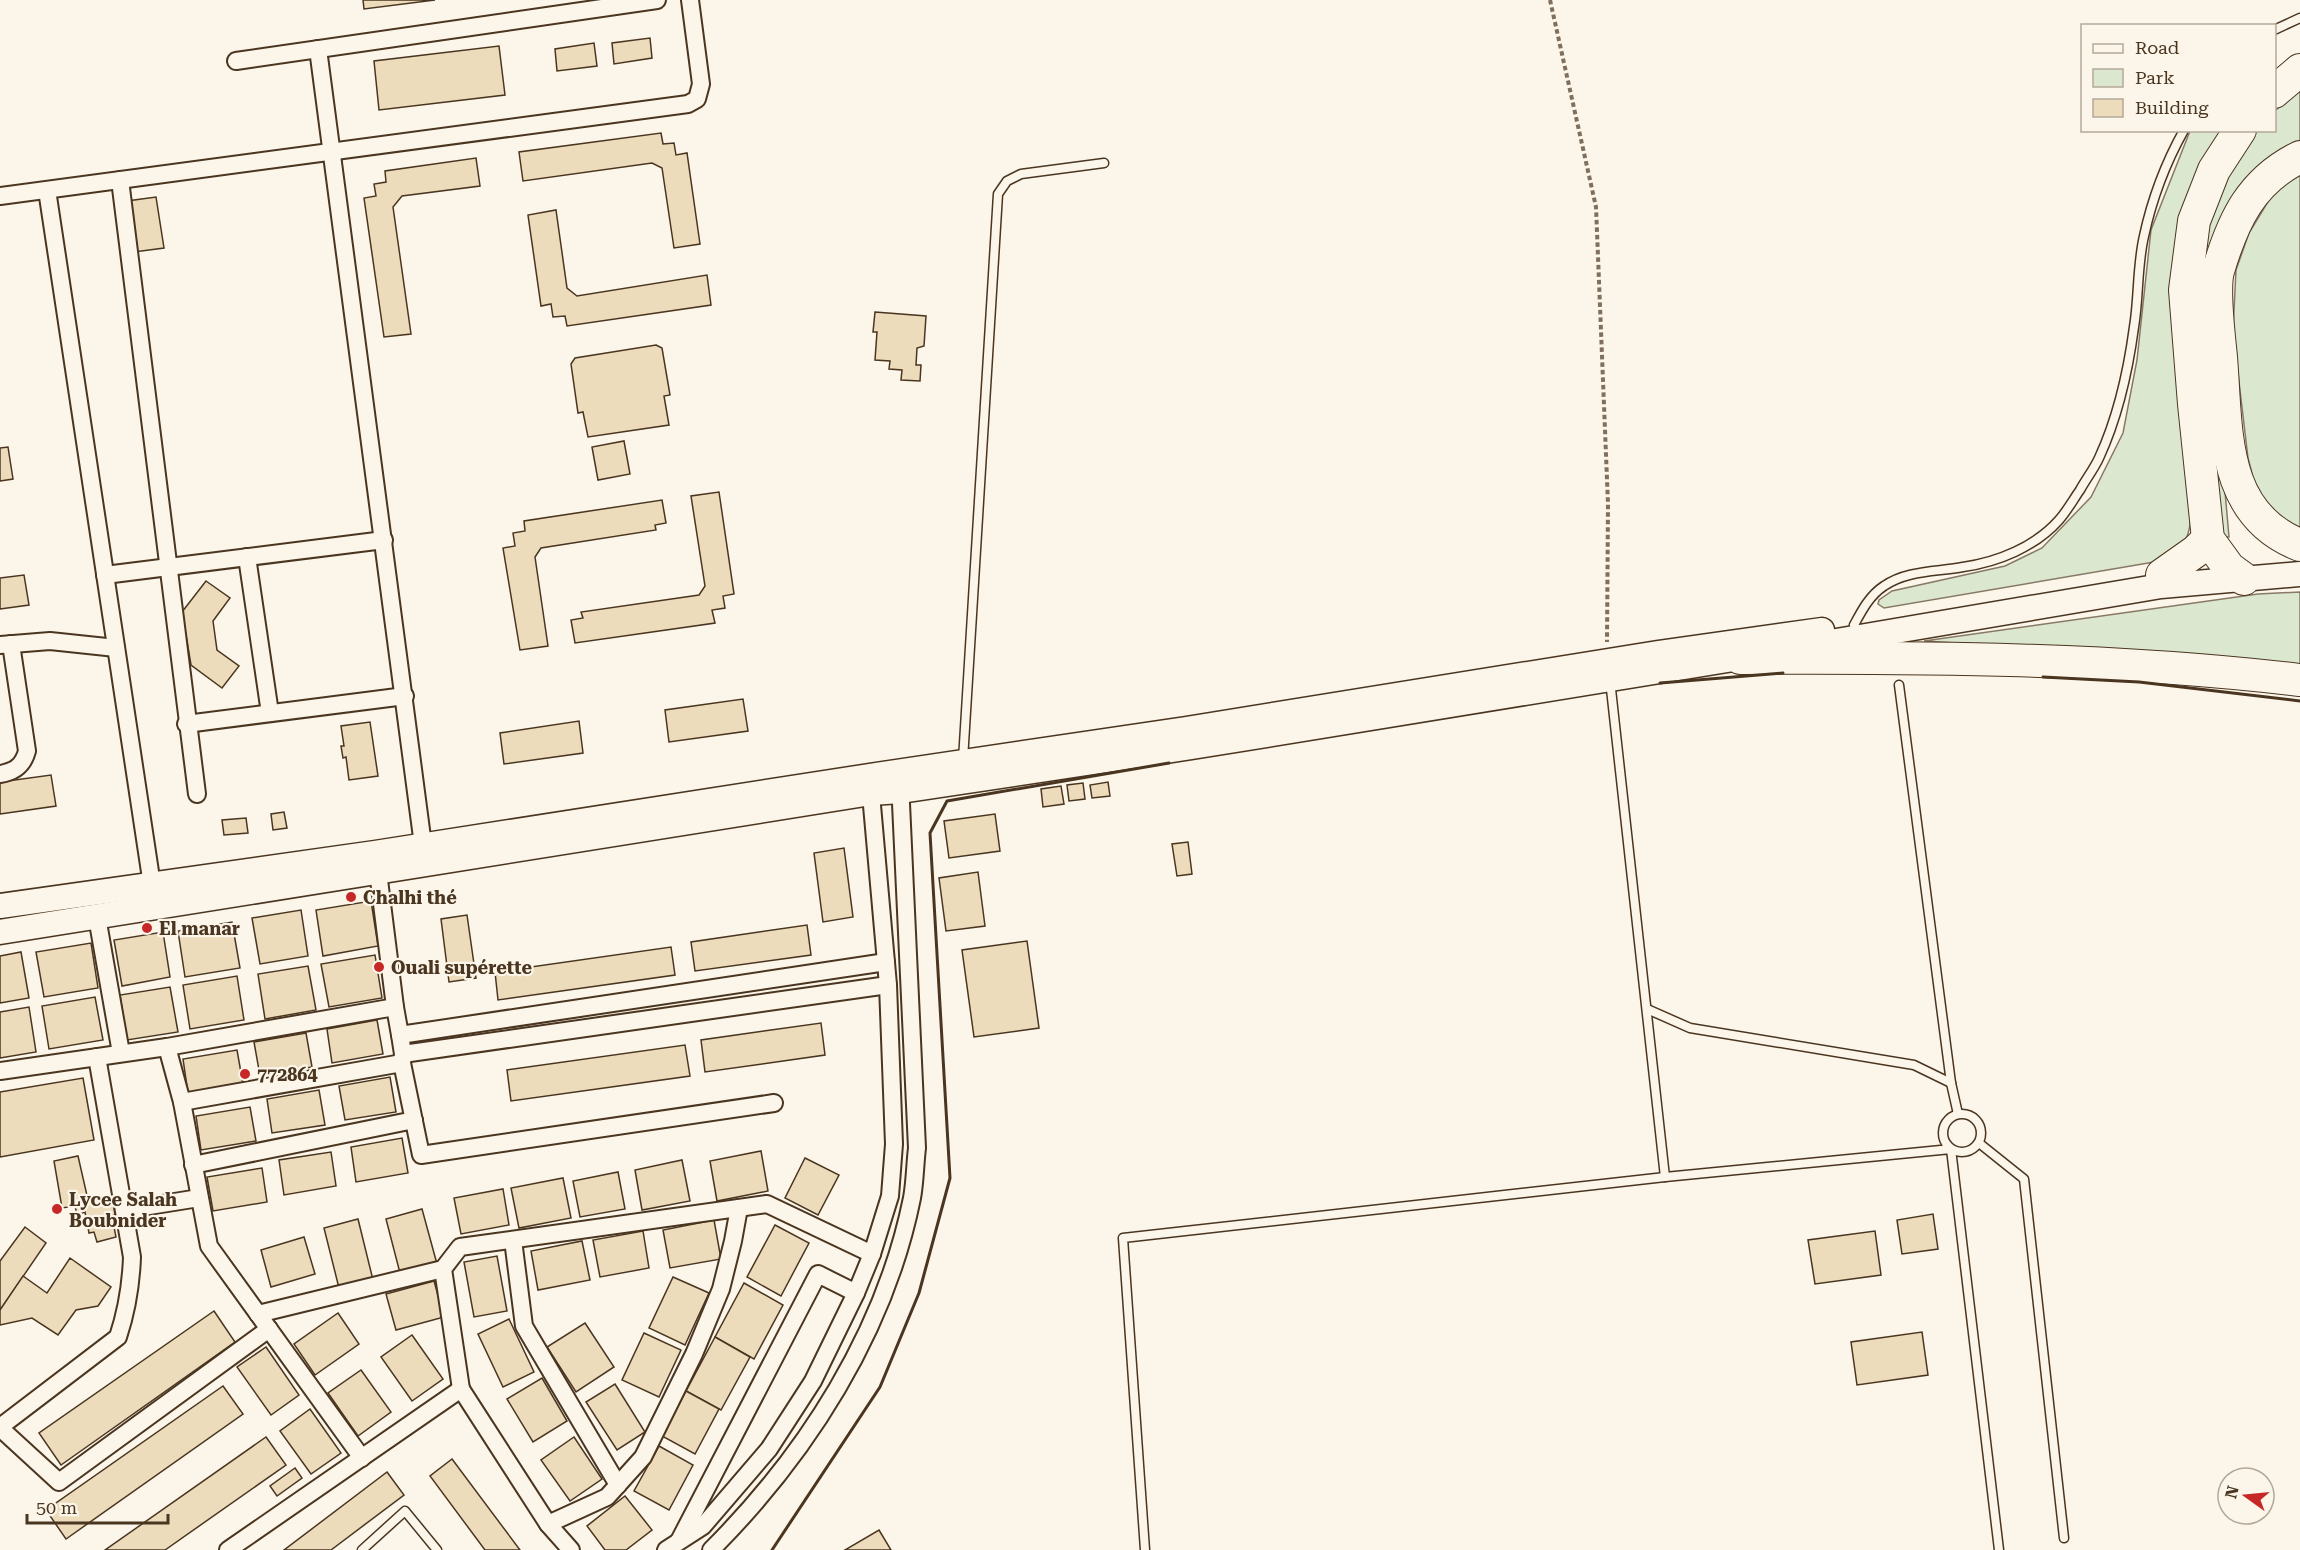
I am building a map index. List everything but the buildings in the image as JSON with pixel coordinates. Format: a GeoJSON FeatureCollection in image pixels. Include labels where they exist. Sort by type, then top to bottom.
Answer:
{"type":"FeatureCollection","features":[{"type":"Feature","properties":{"kind":"highway"},"geometry":{"type":"LineString","coordinates":[[2276,90],[2300,70]]}},
{"type":"Feature","properties":{"kind":"highway"},"geometry":{"type":"LineString","coordinates":[[2236,573],[2208,539],[2185,290],[2194,221],[2214,170],[2239,132]]}},
{"type":"Feature","properties":{"kind":"highway"},"geometry":{"type":"LineString","coordinates":[[2300,157],[2283,165],[2248,199],[2236,221],[2217,274],[2218,318],[2229,455],[2237,483],[2251,509],[2264,524],[2280,536],[2300,545]]}},
{"type":"Feature","properties":{"kind":"highway"},"geometry":{"type":"LineString","coordinates":[[2162,575],[2196,551],[2208,539]]}},
{"type":"Feature","properties":{"kind":"highway"},"geometry":{"type":"LineString","coordinates":[[1740,658],[1905,657],[2125,664],[2300,680]]}},
{"type":"Feature","properties":{"kind":"main road"},"geometry":{"type":"LineString","coordinates":[[1608,670],[1740,658],[2236,573],[2300,559]]}},
{"type":"Feature","properties":{"kind":"main road"},"geometry":{"type":"LineString","coordinates":[[0,906],[870,784],[1192,747],[1854,625],[2162,575],[2300,574]]}},
{"type":"Feature","properties":{"kind":"main road"},"geometry":{"type":"LineString","coordinates":[[0,932],[378,872],[870,784]]}},
{"type":"Feature","properties":{"kind":"street"},"geometry":{"type":"LineString","coordinates":[[236,61],[657,0]]}},
{"type":"Feature","properties":{"kind":"street"},"geometry":{"type":"LineString","coordinates":[[0,196],[688,104],[697,99],[701,90],[690,0]]}},
{"type":"Feature","properties":{"kind":"street"},"geometry":{"type":"LineString","coordinates":[[318,49],[423,845]]}},
{"type":"Feature","properties":{"kind":"street"},"geometry":{"type":"LineString","coordinates":[[120,180],[196,794]]}},
{"type":"Feature","properties":{"kind":"street"},"geometry":{"type":"LineString","coordinates":[[47,190],[152,885]]}},
{"type":"Feature","properties":{"kind":"street"},"geometry":{"type":"LineString","coordinates":[[105,575],[384,540]]}},
{"type":"Feature","properties":{"kind":"street"},"geometry":{"type":"LineString","coordinates":[[247,557],[270,713]]}},
{"type":"Feature","properties":{"kind":"street"},"geometry":{"type":"LineString","coordinates":[[0,774],[14,770],[20,765],[27,751],[6,645],[50,641],[116,648]]}},
{"type":"Feature","properties":{"kind":"street"},"geometry":{"type":"LineString","coordinates":[[186,724],[405,696]]}},
{"type":"Feature","properties":{"kind":"street"},"geometry":{"type":"LineString","coordinates":[[711,1550],[735,1526],[793,1455],[826,1406],[864,1338],[882,1296],[913,1196],[917,1148],[900,782]]}},
{"type":"Feature","properties":{"kind":"street"},"geometry":{"type":"LineString","coordinates":[[672,1547],[703,1526],[769,1449],[813,1380],[856,1293],[872,1254],[890,1196],[894,1144],[888,985],[870,784]]}},
{"type":"Feature","properties":{"kind":"street"},"geometry":{"type":"LineString","coordinates":[[378,872],[402,1059],[421,1155],[774,1103]]}},
{"type":"Feature","properties":{"kind":"street"},"geometry":{"type":"LineString","coordinates":[[97,916],[121,1053]]}},
{"type":"Feature","properties":{"kind":"street"},"geometry":{"type":"LineString","coordinates":[[400,1035],[886,962]]}},
{"type":"Feature","properties":{"kind":"street"},"geometry":{"type":"LineString","coordinates":[[182,1102],[402,1059],[888,985]]}},
{"type":"Feature","properties":{"kind":"street"},"geometry":{"type":"LineString","coordinates":[[0,1071],[167,1047],[395,1006]]}},
{"type":"Feature","properties":{"kind":"street"},"geometry":{"type":"LineString","coordinates":[[167,1047],[182,1102],[209,1246],[362,1458]]}},
{"type":"Feature","properties":{"kind":"street"},"geometry":{"type":"LineString","coordinates":[[97,1057],[132,1257],[125,1315],[118,1337],[0,1427],[59,1482],[269,1329]]}},
{"type":"Feature","properties":{"kind":"street"},"geometry":{"type":"LineString","coordinates":[[193,1165],[414,1120]]}},
{"type":"Feature","properties":{"kind":"street"},"geometry":{"type":"LineString","coordinates":[[124,1210],[200,1198]]}},
{"type":"Feature","properties":{"kind":"street"},"geometry":{"type":"LineString","coordinates":[[258,1314],[443,1269],[460,1248],[767,1204],[872,1254]]}},
{"type":"Feature","properties":{"kind":"street"},"geometry":{"type":"LineString","coordinates":[[548,1524],[607,1497],[643,1457],[694,1354],[721,1288],[734,1241],[739,1208]]}},
{"type":"Feature","properties":{"kind":"street"},"geometry":{"type":"LineString","coordinates":[[513,1240],[524,1326],[618,1485]]}},
{"type":"Feature","properties":{"kind":"street"},"geometry":{"type":"LineString","coordinates":[[443,1269],[461,1389],[548,1524],[571,1550]]}},
{"type":"Feature","properties":{"kind":"street"},"geometry":{"type":"LineString","coordinates":[[672,1547],[818,1274],[856,1293]]}},
{"type":"Feature","properties":{"kind":"street"},"geometry":{"type":"LineString","coordinates":[[228,1550],[461,1389]]}},
{"type":"Feature","properties":{"kind":"lane"},"geometry":{"type":"LineString","coordinates":[[2276,29],[2300,18]]}},
{"type":"Feature","properties":{"kind":"lane"},"geometry":{"type":"LineString","coordinates":[[1854,625],[1872,596],[1885,585],[1918,573],[1989,561],[2027,546],[2060,519],[2073,500],[2098,459],[2124,384],[2134,327],[2143,238],[2168,159],[2183,132]]}},
{"type":"Feature","properties":{"kind":"lane"},"geometry":{"type":"LineString","coordinates":[[964,772],[998,194],[1007,181],[1021,174],[1104,163]]}},
{"type":"Feature","properties":{"kind":"lane"},"geometry":{"type":"LineString","coordinates":[[1608,670],[1665,1177]]}},
{"type":"Feature","properties":{"kind":"lane"},"geometry":{"type":"LineString","coordinates":[[1899,685],[1951,1083],[1958,1114]]}},
{"type":"Feature","properties":{"kind":"lane"},"geometry":{"type":"LineString","coordinates":[[1647,1010],[1690,1028],[1914,1065],[1951,1083]]}},
{"type":"Feature","properties":{"kind":"lane"},"geometry":{"type":"LineString","coordinates":[[1145,1550],[1123,1238],[1665,1177],[1951,1149],[1969,1151],[1979,1143],[1982,1131],[1980,1124],[1971,1116],[1958,1114],[1948,1120],[1943,1132],[1951,1149],[1999,1550]]}},
{"type":"Feature","properties":{"kind":"lane"},"geometry":{"type":"LineString","coordinates":[[1979,1143],[2024,1179],[2064,1538]]}},
{"type":"Feature","properties":{"kind":"lane"},"geometry":{"type":"LineString","coordinates":[[362,1550],[405,1511],[437,1550]]}},
{"type":"Feature","properties":{"kind":"path"},"geometry":{"type":"LineString","coordinates":[[1550,0],[1596,207],[1608,504],[1608,670]]}},
{"type":"Feature","properties":{"kind":"green space"},"geometry":{"type":"Polygon","coordinates":[[[2300,88],[2300,146],[2207,287],[2229,537],[2222,537],[2199,287],[2206,229],[2223,185],[2252,136],[2256,132],[2276,132],[2276,110],[2300,88]]]}},
{"type":"Feature","properties":{"kind":"green space"},"geometry":{"type":"Polygon","coordinates":[[[2190,132],[2226,132],[2207,167],[2192,506],[2186,539],[2177,549],[2160,561],[1884,608],[1878,604],[1879,600],[1892,591],[2005,566],[2042,548],[2091,497],[2123,433],[2137,360],[2151,230],[2190,132]]]}},
{"type":"Feature","properties":{"kind":"green space"},"geometry":{"type":"Polygon","coordinates":[[[2300,172],[2300,529],[2276,515],[2256,489],[2248,458],[2233,331],[2236,270],[2249,233],[2272,195],[2300,172]]]}},
{"type":"Feature","properties":{"kind":"green space"},"geometry":{"type":"Polygon","coordinates":[[[2300,592],[2300,667],[2234,660],[1924,641],[2258,594],[2300,592]]]}},
{"type":"Feature","properties":{"kind":"wall"},"geometry":{"type":"LineString","coordinates":[[1660,683],[1783,673]]}},
{"type":"Feature","properties":{"kind":"wall"},"geometry":{"type":"LineString","coordinates":[[2043,677],[2139,682],[2300,701]]}},
{"type":"Feature","properties":{"kind":"wall"},"geometry":{"type":"LineString","coordinates":[[772,1550],[880,1387],[919,1293],[950,1178],[930,833],[947,801],[1169,763]]}},
{"type":"Feature","properties":{"kind":"place","name":"Chalhi thé"},"geometry":{"type":"Point","coordinates":[351,897]}},
{"type":"Feature","properties":{"kind":"place","name":"El manar"},"geometry":{"type":"Point","coordinates":[147,928]}},
{"type":"Feature","properties":{"kind":"place","name":"Ouali supérette"},"geometry":{"type":"Point","coordinates":[379,967]}},
{"type":"Feature","properties":{"kind":"place","name":"772864"},"geometry":{"type":"Point","coordinates":[245,1074]}},
{"type":"Feature","properties":{"kind":"place","name":"Lycee Salah Boubnider"},"geometry":{"type":"Point","coordinates":[57,1209]}}]}
